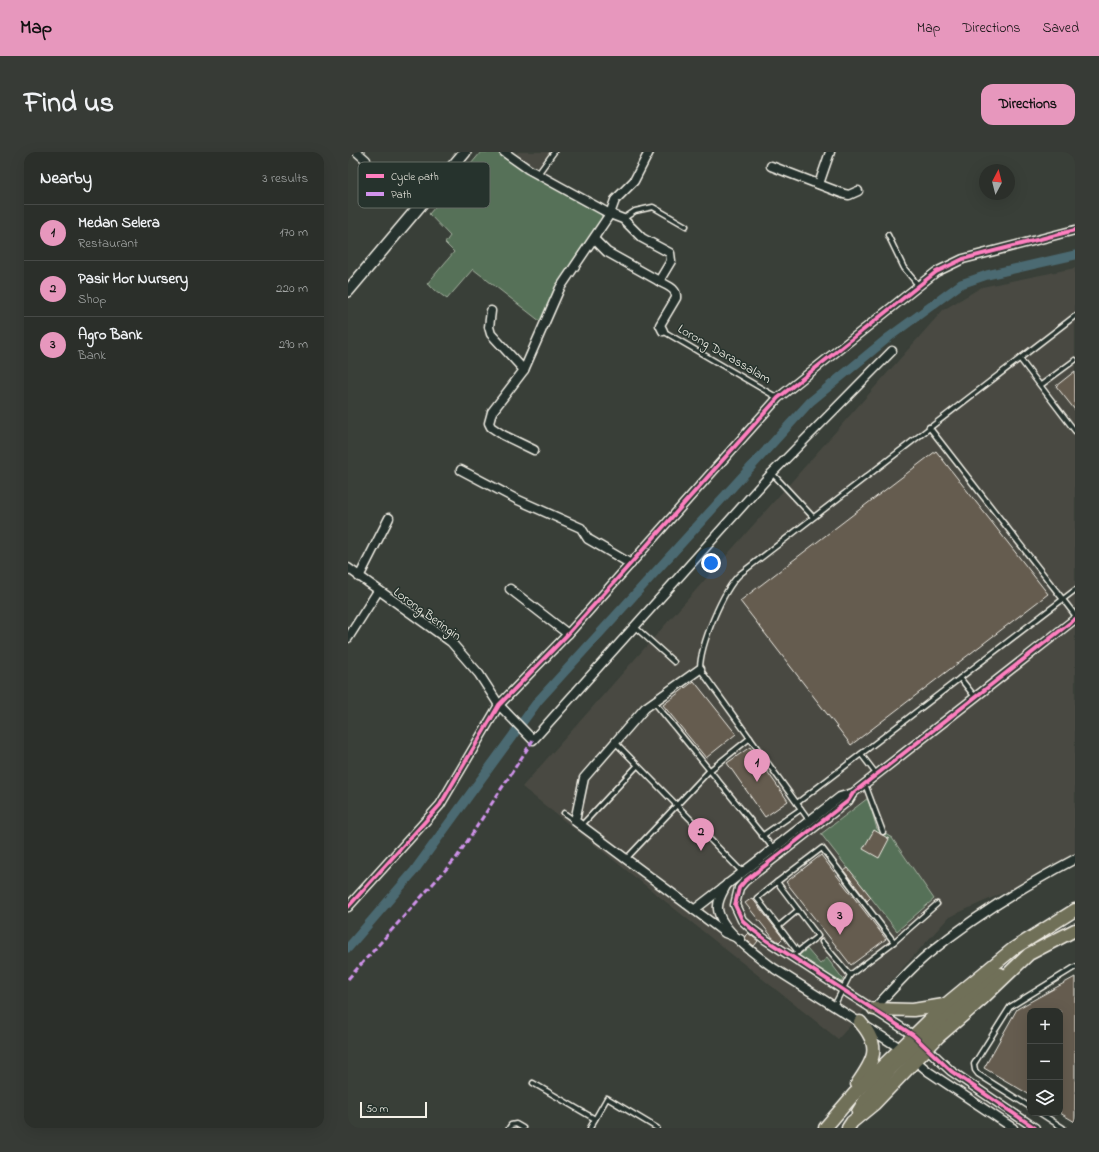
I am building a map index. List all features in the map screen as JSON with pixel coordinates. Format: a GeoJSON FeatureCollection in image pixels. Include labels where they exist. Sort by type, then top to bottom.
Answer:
{"type":"FeatureCollection","features":[{"type":"Feature","properties":{"kind":"main road"},"geometry":{"type":"LineString","coordinates":[[457,162],[465,152]]}},
{"type":"Feature","properties":{"kind":"main road"},"geometry":{"type":"LineString","coordinates":[[348,291],[418,208]]}},
{"type":"Feature","properties":{"kind":"main road"},"geometry":{"type":"LineString","coordinates":[[832,1118],[921,1042],[945,1005],[1013,948],[1075,910]]}},
{"type":"Feature","properties":{"kind":"main road"},"geometry":{"type":"LineString","coordinates":[[850,1125],[874,1104],[908,1054],[921,1042],[938,1037],[982,999],[1029,954],[1075,930]]}},
{"type":"Feature","properties":{"kind":"main road"},"geometry":{"type":"LineString","coordinates":[[874,1009],[913,1010],[945,1005]]}},
{"type":"Feature","properties":{"kind":"main road"},"geometry":{"type":"LineString","coordinates":[[825,1128],[866,1071],[874,1053],[872,1038],[860,1022]]}},
{"type":"Feature","properties":{"kind":"street"},"geometry":{"type":"LineString","coordinates":[[357,152],[366,160]]}},
{"type":"Feature","properties":{"kind":"street"},"geometry":{"type":"LineString","coordinates":[[504,152],[537,175],[610,214],[623,219],[642,238],[670,253],[671,261],[659,281],[607,252],[594,239]]}},
{"type":"Feature","properties":{"kind":"street"},"geometry":{"type":"LineString","coordinates":[[534,450],[503,435],[491,427],[489,424],[492,412],[524,370],[560,288],[610,214],[615,200],[634,181],[649,152]]}},
{"type":"Feature","properties":{"kind":"street"},"geometry":{"type":"LineString","coordinates":[[819,184],[830,152]]}},
{"type":"Feature","properties":{"kind":"street"},"geometry":{"type":"LineString","coordinates":[[771,166],[849,195],[858,191]]}},
{"type":"Feature","properties":{"kind":"street"},"geometry":{"type":"LineString","coordinates":[[348,907],[440,805],[499,705],[568,634],[778,398],[936,272],[963,259],[1075,230]]}},
{"type":"Feature","properties":{"kind":"street","name":"Lorong Darassalam"},"geometry":{"type":"LineString","coordinates":[[659,281],[675,290],[676,293],[676,298],[665,314],[660,325],[663,331]]}},
{"type":"Feature","properties":{"kind":"street"},"geometry":{"type":"LineString","coordinates":[[491,311],[489,327],[491,334],[524,370]]}},
{"type":"Feature","properties":{"kind":"street"},"geometry":{"type":"LineString","coordinates":[[635,627],[772,473],[892,351]]}},
{"type":"Feature","properties":{"kind":"street"},"geometry":{"type":"LineString","coordinates":[[461,470],[516,499],[581,528],[588,539],[630,564]]}},
{"type":"Feature","properties":{"kind":"street"},"geometry":{"type":"LineString","coordinates":[[359,577],[389,518]]}},
{"type":"Feature","properties":{"kind":"street","name":"Lorong Beringin"},"geometry":{"type":"LineString","coordinates":[[348,568],[455,645],[479,674],[499,705],[533,740],[635,627]]}},
{"type":"Feature","properties":{"kind":"street"},"geometry":{"type":"LineString","coordinates":[[510,589],[568,634]]}},
{"type":"Feature","properties":{"kind":"street"},"geometry":{"type":"LineString","coordinates":[[348,638],[378,591]]}},
{"type":"Feature","properties":{"kind":"street"},"geometry":{"type":"LineString","coordinates":[[694,910],[840,797],[853,793],[865,784],[1075,619]]}},
{"type":"Feature","properties":{"kind":"street"},"geometry":{"type":"LineString","coordinates":[[700,669],[645,708],[584,778],[578,823],[725,933],[740,939]]}},
{"type":"Feature","properties":{"kind":"street"},"geometry":{"type":"LineString","coordinates":[[853,793],[848,802],[745,881],[739,888],[735,905],[742,920],[766,940],[795,954],[921,1042],[951,1071],[1035,1128]]}},
{"type":"Feature","properties":{"kind":"street"},"geometry":{"type":"LineString","coordinates":[[874,1009],[926,956],[948,938],[974,919],[1075,859]]}},
{"type":"Feature","properties":{"kind":"street"},"geometry":{"type":"LineString","coordinates":[[727,884],[719,900],[720,916],[725,924],[740,939],[775,969],[908,1054],[929,1072],[1013,1128]]}},
{"type":"Feature","properties":{"kind":"lane"},"geometry":{"type":"LineString","coordinates":[[537,175],[554,152]]}},
{"type":"Feature","properties":{"kind":"lane"},"geometry":{"type":"LineString","coordinates":[[623,219],[635,211],[653,207],[686,226]]}},
{"type":"Feature","properties":{"kind":"lane"},"geometry":{"type":"LineString","coordinates":[[888,235],[904,268],[918,285]]}},
{"type":"Feature","properties":{"kind":"lane"},"geometry":{"type":"LineString","coordinates":[[809,820],[700,669],[700,658],[704,644],[729,584],[929,427],[1074,318]]}},
{"type":"Feature","properties":{"kind":"lane","name":"Lorong Darassalam"},"geometry":{"type":"LineString","coordinates":[[663,331],[778,398]]}},
{"type":"Feature","properties":{"kind":"lane"},"geometry":{"type":"LineString","coordinates":[[1020,359],[1075,431]]}},
{"type":"Feature","properties":{"kind":"lane"},"geometry":{"type":"LineString","coordinates":[[1040,386],[1075,360]]}},
{"type":"Feature","properties":{"kind":"lane"},"geometry":{"type":"LineString","coordinates":[[929,427],[1075,615]]}},
{"type":"Feature","properties":{"kind":"lane"},"geometry":{"type":"LineString","coordinates":[[772,473],[813,517]]}},
{"type":"Feature","properties":{"kind":"lane"},"geometry":{"type":"LineString","coordinates":[[797,803],[1075,590]]}},
{"type":"Feature","properties":{"kind":"lane"},"geometry":{"type":"LineString","coordinates":[[635,627],[674,662]]}},
{"type":"Feature","properties":{"kind":"lane"},"geometry":{"type":"LineString","coordinates":[[960,678],[976,697]]}},
{"type":"Feature","properties":{"kind":"lane"},"geometry":{"type":"LineString","coordinates":[[654,702],[773,848]]}},
{"type":"Feature","properties":{"kind":"lane"},"geometry":{"type":"LineString","coordinates":[[626,859],[709,771],[750,738]]}},
{"type":"Feature","properties":{"kind":"lane"},"geometry":{"type":"LineString","coordinates":[[614,742],[675,806],[742,872]]}},
{"type":"Feature","properties":{"kind":"lane"},"geometry":{"type":"LineString","coordinates":[[861,754],[876,775]]}},
{"type":"Feature","properties":{"kind":"lane"},"geometry":{"type":"LineString","coordinates":[[564,813],[578,823],[637,766]]}},
{"type":"Feature","properties":{"kind":"lane"},"geometry":{"type":"LineString","coordinates":[[865,784],[883,832]]}},
{"type":"Feature","properties":{"kind":"lane"},"geometry":{"type":"LineString","coordinates":[[762,836],[801,809]]}},
{"type":"Feature","properties":{"kind":"lane"},"geometry":{"type":"LineString","coordinates":[[777,882],[818,936],[795,954],[778,926],[757,898],[777,882],[822,848],[894,942]]}},
{"type":"Feature","properties":{"kind":"lane"},"geometry":{"type":"LineString","coordinates":[[834,1006],[850,975],[894,942],[937,904]]}},
{"type":"Feature","properties":{"kind":"lane"},"geometry":{"type":"LineString","coordinates":[[778,926],[798,910]]}},
{"type":"Feature","properties":{"kind":"lane"},"geometry":{"type":"LineString","coordinates":[[822,942],[850,975]]}},
{"type":"Feature","properties":{"kind":"lane"},"geometry":{"type":"LineString","coordinates":[[1027,1105],[978,1074],[975,1070],[974,1064],[1010,1007],[1075,967]]}},
{"type":"Feature","properties":{"kind":"lane"},"geometry":{"type":"LineString","coordinates":[[533,1083],[595,1119]]}},
{"type":"Feature","properties":{"kind":"lane"},"geometry":{"type":"LineString","coordinates":[[590,1128],[608,1098],[657,1128]]}},
{"type":"Feature","properties":{"kind":"lane"},"geometry":{"type":"LineString","coordinates":[[1044,1116],[1056,1126],[1064,1128]]}},
{"type":"Feature","properties":{"kind":"lane"},"geometry":{"type":"LineString","coordinates":[[509,1128],[511,1125],[516,1124],[523,1128]]}},
{"type":"Feature","properties":{"kind":"shaded area"},"geometry":{"type":"Polygon","coordinates":[[[518,152],[558,152],[543,173],[515,156],[518,152]]]}},
{"type":"Feature","properties":{"kind":"shaded area"},"geometry":{"type":"Polygon","coordinates":[[[1075,268],[1075,861],[949,917],[838,1039],[522,787],[943,310],[982,287],[1075,268]]]}},
{"type":"Feature","properties":{"kind":"green space"},"geometry":{"type":"Polygon","coordinates":[[[481,152],[502,152],[524,171],[600,212],[602,217],[598,226],[541,322],[473,269],[447,299],[427,284],[454,252],[445,243],[450,236],[429,214],[434,208],[490,208],[490,162],[473,162],[481,152]]]}},
{"type":"Feature","properties":{"kind":"green space"},"geometry":{"type":"Polygon","coordinates":[[[868,798],[877,829],[892,838],[934,899],[897,931],[821,834],[868,798]]]}},
{"type":"Feature","properties":{"kind":"green space"},"geometry":{"type":"Polygon","coordinates":[[[807,949],[820,964],[827,958],[843,979],[840,985],[797,957],[807,949]]]}},
{"type":"Feature","properties":{"kind":"building"},"geometry":{"type":"Polygon","coordinates":[[[1075,371],[1075,410],[1056,386],[1075,371]]]}},
{"type":"Feature","properties":{"kind":"building"},"geometry":{"type":"Polygon","coordinates":[[[936,451],[1048,594],[851,745],[740,601],[936,451]]]}},
{"type":"Feature","properties":{"kind":"building"},"geometry":{"type":"Polygon","coordinates":[[[694,681],[736,734],[706,758],[663,705],[694,681]]]}},
{"type":"Feature","properties":{"kind":"building"},"geometry":{"type":"Polygon","coordinates":[[[750,747],[788,801],[765,817],[727,763],[750,747]]]}},
{"type":"Feature","properties":{"kind":"building"},"geometry":{"type":"Polygon","coordinates":[[[874,830],[889,839],[879,858],[863,849],[874,830]]]}},
{"type":"Feature","properties":{"kind":"building"},"geometry":{"type":"Polygon","coordinates":[[[821,855],[886,939],[851,965],[786,882],[821,855]]]}},
{"type":"Feature","properties":{"kind":"building"},"geometry":{"type":"Polygon","coordinates":[[[848,868],[871,897],[867,901],[844,871],[848,868]]]}},
{"type":"Feature","properties":{"kind":"building"},"geometry":{"type":"Polygon","coordinates":[[[752,898],[783,938],[779,942],[773,938],[745,903],[752,898]]]}},
{"type":"Feature","properties":{"kind":"building"},"geometry":{"type":"Polygon","coordinates":[[[748,933],[758,941],[754,946],[745,939],[745,936],[748,933]]]}},
{"type":"Feature","properties":{"kind":"building"},"geometry":{"type":"Polygon","coordinates":[[[1075,977],[1075,1122],[1063,1115],[1063,1008],[1027,1008],[1027,1093],[984,1068],[1017,1009],[1075,977]]]}},
{"type":"Feature","properties":{"kind":"waterway"},"geometry":{"type":"LineString","coordinates":[[348,948],[414,871],[538,701],[810,402],[889,337],[961,284],[987,275],[1075,255]]}},
{"type":"Feature","properties":{"kind":"marked path"},"geometry":{"type":"LineString","coordinates":[[348,979],[457,857],[533,740]]}},
{"type":"Feature","properties":{"kind":"cycle path"},"geometry":{"type":"LineString","coordinates":[[348,907],[440,805],[499,705],[568,634],[778,398],[936,272],[963,259],[1075,230]]}},
{"type":"Feature","properties":{"kind":"cycle path"},"geometry":{"type":"LineString","coordinates":[[1035,1128],[951,1071],[913,1035],[766,940],[742,920],[735,905],[739,888],[745,881],[848,801],[853,793],[1075,619]]}},
{"type":"Feature","properties":{"kind":"place","name":"Medan Selera"},"geometry":{"type":"Point","coordinates":[757,782]}},
{"type":"Feature","properties":{"kind":"place","name":"Pasir Hor Nursery"},"geometry":{"type":"Point","coordinates":[701,851]}},
{"type":"Feature","properties":{"kind":"place","name":"Agro Bank"},"geometry":{"type":"Point","coordinates":[840,935]}}]}
